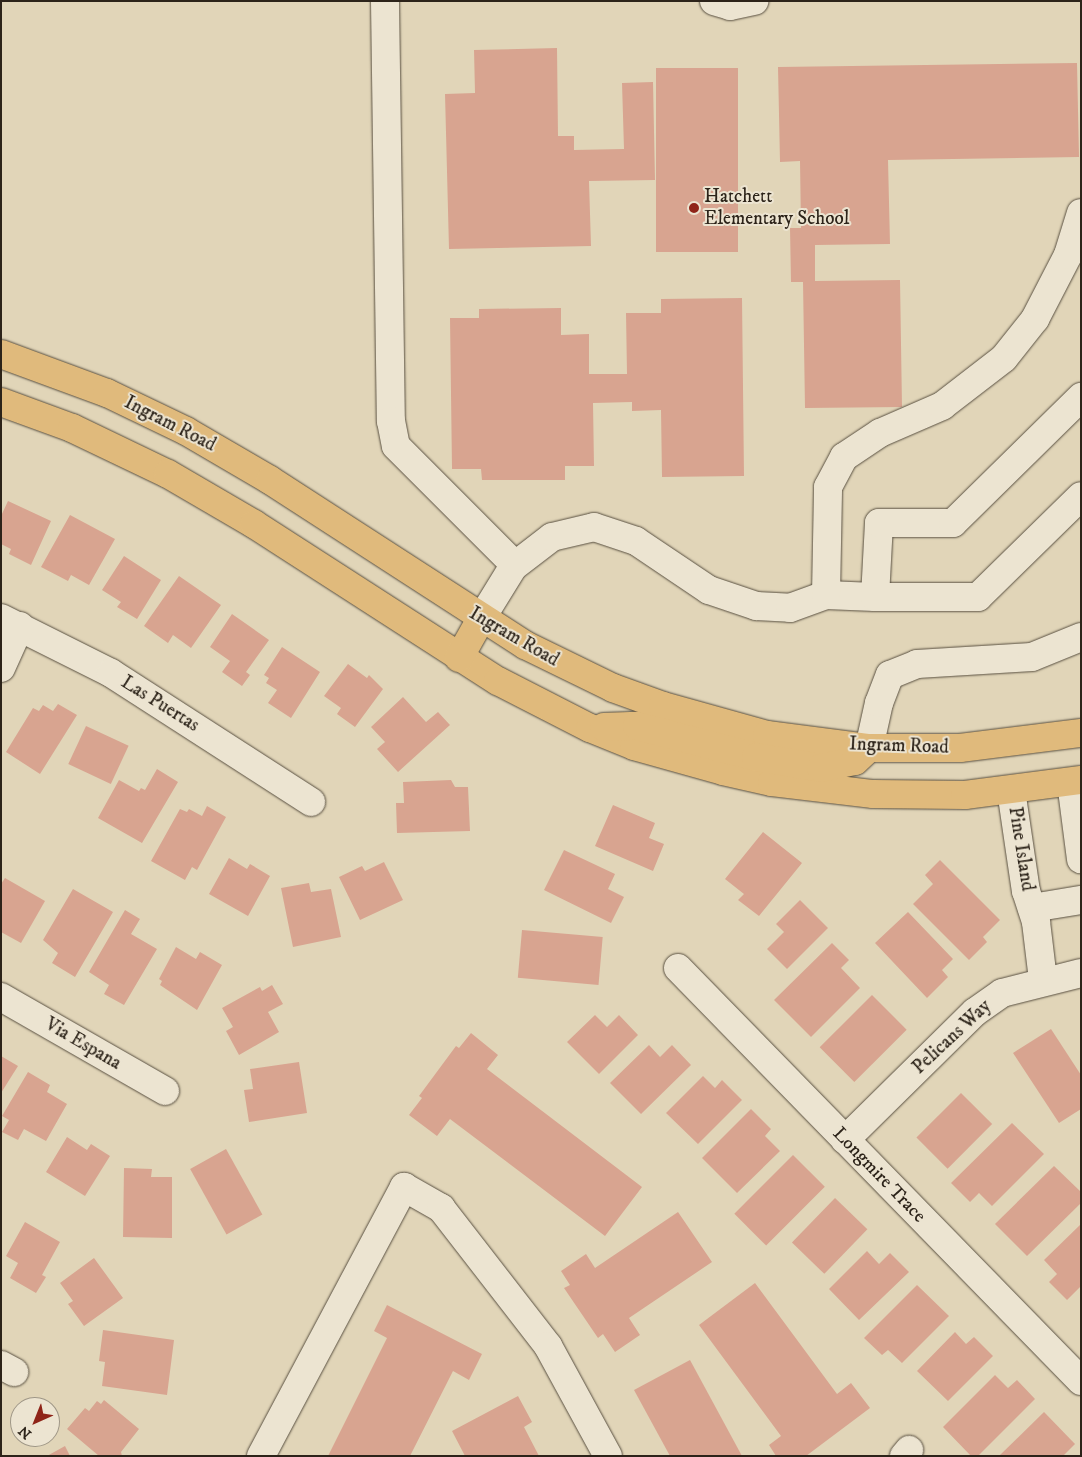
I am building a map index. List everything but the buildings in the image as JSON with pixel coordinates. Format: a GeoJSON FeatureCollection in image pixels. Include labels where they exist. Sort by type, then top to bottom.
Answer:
{"type":"FeatureCollection","features":[{"type":"Feature","properties":{"kind":"main road","name":"Ingram Road"},"geometry":{"type":"LineString","coordinates":[[1,354],[108,393],[186,431],[270,480],[481,619],[568,667],[663,706],[768,735],[869,748],[960,748],[1081,733]]}},
{"type":"Feature","properties":{"kind":"main road"},"geometry":{"type":"LineString","coordinates":[[1,402],[81,432],[177,479],[254,524],[459,658],[590,728],[674,759],[723,772],[822,789],[920,796],[1011,790],[1076,781]]}},
{"type":"Feature","properties":{"kind":"main road"},"geometry":{"type":"LineString","coordinates":[[459,658],[481,619]]}},
{"type":"Feature","properties":{"kind":"main road"},"geometry":{"type":"LineString","coordinates":[[590,728],[637,726],[756,757],[821,768],[855,762],[869,748]]}},
{"type":"Feature","properties":{"kind":"street"},"geometry":{"type":"LineString","coordinates":[[385,1],[391,421],[396,446],[515,565]]}},
{"type":"Feature","properties":{"kind":"street"},"geometry":{"type":"LineString","coordinates":[[714,1],[730,6],[754,1]]}},
{"type":"Feature","properties":{"kind":"street"},"geometry":{"type":"LineString","coordinates":[[826,595],[828,487],[844,457],[880,433],[942,406],[1004,358],[1035,319],[1068,255],[1081,213]]}},
{"type":"Feature","properties":{"kind":"street"},"geometry":{"type":"LineString","coordinates":[[875,597],[879,523],[953,523],[1081,397]]}},
{"type":"Feature","properties":{"kind":"street"},"geometry":{"type":"LineString","coordinates":[[481,619],[515,565],[552,537],[594,527],[636,541],[709,590],[756,606],[790,608],[826,595],[978,597],[1081,496]]}},
{"type":"Feature","properties":{"kind":"street"},"geometry":{"type":"LineString","coordinates":[[1,668],[11,622]]}},
{"type":"Feature","properties":{"kind":"street","name":"Las Puertas"},"geometry":{"type":"LineString","coordinates":[[11,622],[111,673],[311,802]]}},
{"type":"Feature","properties":{"kind":"street"},"geometry":{"type":"LineString","coordinates":[[869,748],[879,704],[890,675],[917,664],[1032,657],[1081,638]]}},
{"type":"Feature","properties":{"kind":"street"},"geometry":{"type":"LineString","coordinates":[[1076,781],[1081,859]]}},
{"type":"Feature","properties":{"kind":"street","name":"Pine Island"},"geometry":{"type":"LineString","coordinates":[[1011,790],[1026,891],[1032,908],[1043,980]]}},
{"type":"Feature","properties":{"kind":"street","name":"Pine Island"},"geometry":{"type":"LineString","coordinates":[[1032,908],[1081,900]]}},
{"type":"Feature","properties":{"kind":"street","name":"Longmire Trace"},"geometry":{"type":"LineString","coordinates":[[678,968],[1081,1381]]}},
{"type":"Feature","properties":{"kind":"street","name":"Pelicans Way"},"geometry":{"type":"LineString","coordinates":[[845,1140],[975,1012],[1002,993],[1043,980],[1081,973]]}},
{"type":"Feature","properties":{"kind":"street","name":"Via Espana"},"geometry":{"type":"LineString","coordinates":[[1,997],[165,1091]]}},
{"type":"Feature","properties":{"kind":"street"},"geometry":{"type":"LineString","coordinates":[[261,1456],[404,1188],[441,1208],[548,1346],[608,1456]]}},
{"type":"Feature","properties":{"kind":"place","name":"Hatchett Elementary School"},"geometry":{"type":"Point","coordinates":[694,208]}}]}
